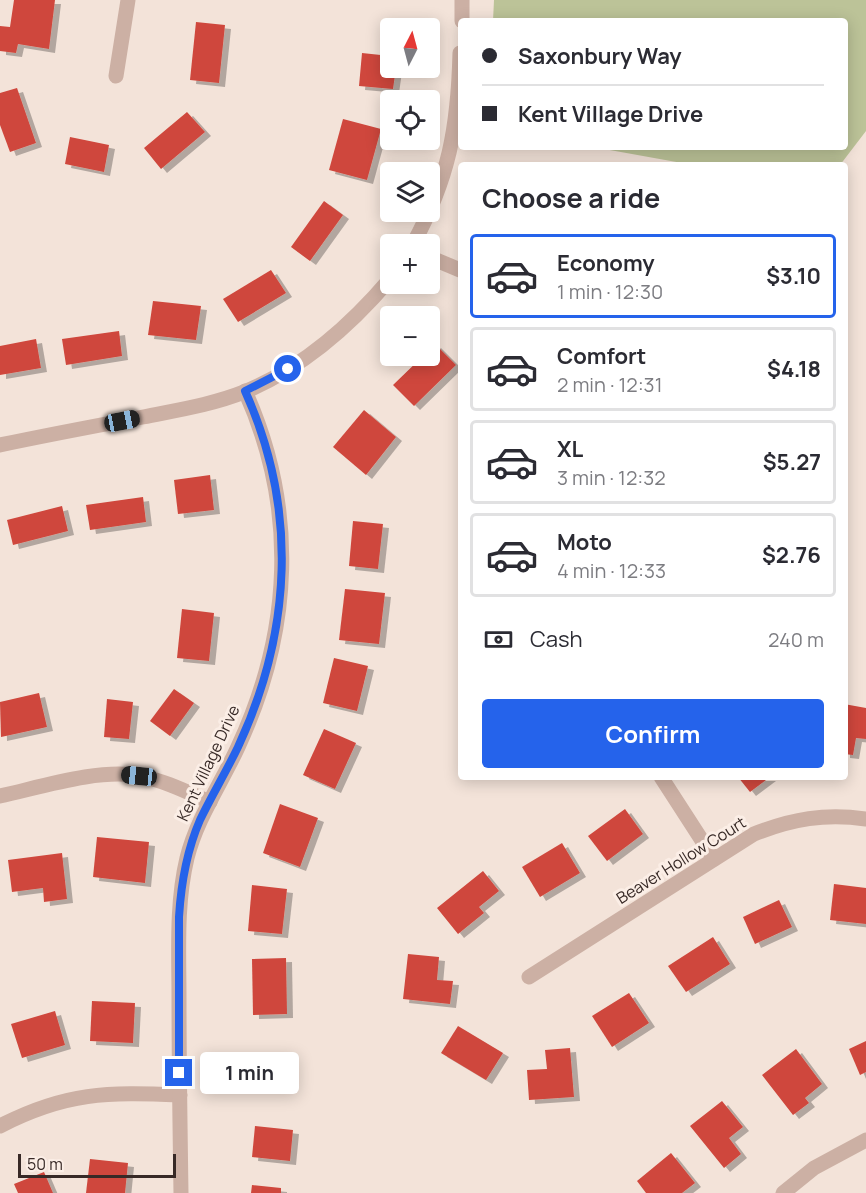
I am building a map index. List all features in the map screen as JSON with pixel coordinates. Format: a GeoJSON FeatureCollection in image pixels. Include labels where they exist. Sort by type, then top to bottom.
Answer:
{"type":"FeatureCollection","features":[{"type":"Feature","properties":{"kind":"street"},"geometry":{"type":"LineString","coordinates":[[116,76],[128,0]]}},
{"type":"Feature","properties":{"kind":"street"},"geometry":{"type":"LineString","coordinates":[[462,0],[462,18]]}},
{"type":"Feature","properties":{"kind":"street"},"geometry":{"type":"LineString","coordinates":[[418,234],[438,192],[452,147],[458,108]]}},
{"type":"Feature","properties":{"kind":"street"},"geometry":{"type":"LineString","coordinates":[[440,262],[458,269]]}},
{"type":"Feature","properties":{"kind":"street"},"geometry":{"type":"LineString","coordinates":[[0,445],[209,404],[245,391],[308,357],[344,329],[380,291]]}},
{"type":"Feature","properties":{"kind":"street","name":"Kent Village Drive"},"geometry":{"type":"LineString","coordinates":[[181,1193],[180,897],[193,839],[238,746],[261,686],[275,632],[282,578],[283,539],[278,493],[267,449],[245,391]]}},
{"type":"Feature","properties":{"kind":"street"},"geometry":{"type":"LineString","coordinates":[[0,796],[96,775],[125,774],[155,779],[210,802]]}},
{"type":"Feature","properties":{"kind":"street"},"geometry":{"type":"LineString","coordinates":[[663,780],[714,859]]}},
{"type":"Feature","properties":{"kind":"street","name":"Beaver Hollow Court"},"geometry":{"type":"LineString","coordinates":[[529,977],[754,834],[781,824],[812,817],[866,819]]}},
{"type":"Feature","properties":{"kind":"street"},"geometry":{"type":"LineString","coordinates":[[0,1126],[28,1112],[65,1100],[104,1094],[180,1095]]}},
{"type":"Feature","properties":{"kind":"street"},"geometry":{"type":"LineString","coordinates":[[783,1193],[814,1168],[866,1140]]}},
{"type":"Feature","properties":{"kind":"green space"},"geometry":{"type":"Polygon","coordinates":[[[494,0],[866,0],[866,131],[842,162],[676,162],[610,150],[848,150],[848,18],[493,18],[494,0]]]}},
{"type":"Feature","properties":{"kind":"building"},"geometry":{"type":"Polygon","coordinates":[[[14,0],[55,0],[49,49],[18,44],[16,53],[0,51],[0,26],[10,27],[14,0]]]}},
{"type":"Feature","properties":{"kind":"building"},"geometry":{"type":"Polygon","coordinates":[[[196,22],[225,25],[219,83],[190,80],[196,22]]]}},
{"type":"Feature","properties":{"kind":"building"},"geometry":{"type":"Polygon","coordinates":[[[362,53],[380,55],[380,78],[395,78],[393,89],[359,86],[362,53]]]}},
{"type":"Feature","properties":{"kind":"building"},"geometry":{"type":"Polygon","coordinates":[[[17,88],[36,143],[10,152],[0,125],[0,93],[17,88]]]}},
{"type":"Feature","properties":{"kind":"building"},"geometry":{"type":"Polygon","coordinates":[[[187,112],[205,132],[161,169],[144,148],[187,112]]]}},
{"type":"Feature","properties":{"kind":"building"},"geometry":{"type":"Polygon","coordinates":[[[343,119],[380,129],[367,180],[329,170],[343,119]]]}},
{"type":"Feature","properties":{"kind":"building"},"geometry":{"type":"Polygon","coordinates":[[[70,137],[109,145],[104,172],[65,164],[70,137]]]}},
{"type":"Feature","properties":{"kind":"building"},"geometry":{"type":"Polygon","coordinates":[[[324,201],[343,215],[310,261],[291,247],[324,201]]]}},
{"type":"Feature","properties":{"kind":"building"},"geometry":{"type":"Polygon","coordinates":[[[271,270],[286,293],[238,322],[223,299],[271,270]]]}},
{"type":"Feature","properties":{"kind":"building"},"geometry":{"type":"Polygon","coordinates":[[[153,301],[201,306],[196,340],[148,335],[153,301]]]}},
{"type":"Feature","properties":{"kind":"building"},"geometry":{"type":"Polygon","coordinates":[[[119,331],[122,356],[66,365],[62,339],[119,331]]]}},
{"type":"Feature","properties":{"kind":"building"},"geometry":{"type":"Polygon","coordinates":[[[36,339],[41,368],[0,375],[0,346],[36,339]]]}},
{"type":"Feature","properties":{"kind":"building"},"geometry":{"type":"Polygon","coordinates":[[[440,349],[456,365],[414,406],[393,385],[413,366],[440,366],[440,349]]]}},
{"type":"Feature","properties":{"kind":"building"},"geometry":{"type":"Polygon","coordinates":[[[364,410],[396,437],[366,475],[333,447],[364,410]]]}},
{"type":"Feature","properties":{"kind":"building"},"geometry":{"type":"Polygon","coordinates":[[[210,475],[214,510],[178,514],[174,480],[210,475]]]}},
{"type":"Feature","properties":{"kind":"building"},"geometry":{"type":"Polygon","coordinates":[[[143,497],[146,522],[90,530],[86,505],[143,497]]]}},
{"type":"Feature","properties":{"kind":"building"},"geometry":{"type":"Polygon","coordinates":[[[62,506],[68,531],[13,545],[7,520],[62,506]]]}},
{"type":"Feature","properties":{"kind":"building"},"geometry":{"type":"Polygon","coordinates":[[[353,521],[383,524],[378,569],[349,566],[353,521]]]}},
{"type":"Feature","properties":{"kind":"building"},"geometry":{"type":"Polygon","coordinates":[[[345,589],[385,593],[379,644],[339,640],[345,589]]]}},
{"type":"Feature","properties":{"kind":"building"},"geometry":{"type":"Polygon","coordinates":[[[182,609],[214,613],[209,661],[177,658],[182,609]]]}},
{"type":"Feature","properties":{"kind":"building"},"geometry":{"type":"Polygon","coordinates":[[[334,658],[368,666],[357,711],[323,703],[334,658]]]}},
{"type":"Feature","properties":{"kind":"building"},"geometry":{"type":"Polygon","coordinates":[[[174,689],[194,703],[170,736],[150,721],[174,689]]]}},
{"type":"Feature","properties":{"kind":"building"},"geometry":{"type":"Polygon","coordinates":[[[39,693],[47,727],[1,737],[0,702],[39,693]]]}},
{"type":"Feature","properties":{"kind":"building"},"geometry":{"type":"Polygon","coordinates":[[[107,699],[133,702],[129,739],[104,737],[107,699]]]}},
{"type":"Feature","properties":{"kind":"building"},"geometry":{"type":"Polygon","coordinates":[[[848,705],[866,708],[866,739],[856,738],[853,755],[848,754],[848,705]]]}},
{"type":"Feature","properties":{"kind":"building"},"geometry":{"type":"Polygon","coordinates":[[[324,729],[356,743],[335,789],[303,775],[324,729]]]}},
{"type":"Feature","properties":{"kind":"building"},"geometry":{"type":"Polygon","coordinates":[[[740,780],[766,780],[750,792],[740,780]]]}},
{"type":"Feature","properties":{"kind":"building"},"geometry":{"type":"Polygon","coordinates":[[[280,804],[318,818],[300,867],[263,853],[280,804]]]}},
{"type":"Feature","properties":{"kind":"building"},"geometry":{"type":"Polygon","coordinates":[[[625,809],[643,834],[607,861],[588,836],[625,809]]]}},
{"type":"Feature","properties":{"kind":"building"},"geometry":{"type":"Polygon","coordinates":[[[97,837],[149,842],[145,883],[93,877],[97,837]]]}},
{"type":"Feature","properties":{"kind":"building"},"geometry":{"type":"Polygon","coordinates":[[[562,843],[580,873],[540,897],[522,867],[562,843]]]}},
{"type":"Feature","properties":{"kind":"building"},"geometry":{"type":"Polygon","coordinates":[[[62,853],[67,899],[44,902],[43,888],[12,892],[8,860],[62,853]]]}},
{"type":"Feature","properties":{"kind":"building"},"geometry":{"type":"Polygon","coordinates":[[[483,871],[499,891],[479,907],[484,913],[458,934],[437,908],[483,871]]]}},
{"type":"Feature","properties":{"kind":"building"},"geometry":{"type":"Polygon","coordinates":[[[834,884],[866,888],[866,924],[830,920],[834,884]]]}},
{"type":"Feature","properties":{"kind":"building"},"geometry":{"type":"Polygon","coordinates":[[[252,885],[287,889],[282,934],[248,931],[252,885]]]}},
{"type":"Feature","properties":{"kind":"building"},"geometry":{"type":"Polygon","coordinates":[[[779,900],[792,927],[755,944],[743,917],[779,900]]]}},
{"type":"Feature","properties":{"kind":"building"},"geometry":{"type":"Polygon","coordinates":[[[713,937],[730,964],[686,992],[668,966],[713,937]]]}},
{"type":"Feature","properties":{"kind":"building"},"geometry":{"type":"Polygon","coordinates":[[[408,954],[439,957],[437,980],[453,981],[450,1004],[403,999],[408,954]]]}},
{"type":"Feature","properties":{"kind":"building"},"geometry":{"type":"Polygon","coordinates":[[[286,958],[287,1014],[253,1015],[252,959],[286,958]]]}},
{"type":"Feature","properties":{"kind":"building"},"geometry":{"type":"Polygon","coordinates":[[[629,993],[649,1023],[612,1047],[592,1016],[629,993]]]}},
{"type":"Feature","properties":{"kind":"building"},"geometry":{"type":"Polygon","coordinates":[[[92,1001],[135,1003],[133,1043],[90,1041],[92,1001]]]}},
{"type":"Feature","properties":{"kind":"building"},"geometry":{"type":"Polygon","coordinates":[[[55,1011],[65,1045],[22,1058],[11,1024],[55,1011]]]}},
{"type":"Feature","properties":{"kind":"building"},"geometry":{"type":"Polygon","coordinates":[[[458,1026],[503,1053],[486,1080],[441,1053],[458,1026]]]}},
{"type":"Feature","properties":{"kind":"building"},"geometry":{"type":"Polygon","coordinates":[[[866,1041],[866,1072],[860,1075],[849,1049],[866,1041]]]}},
{"type":"Feature","properties":{"kind":"building"},"geometry":{"type":"Polygon","coordinates":[[[570,1048],[574,1097],[529,1100],[527,1070],[547,1069],[545,1050],[570,1048]]]}},
{"type":"Feature","properties":{"kind":"building"},"geometry":{"type":"Polygon","coordinates":[[[796,1049],[822,1084],[805,1098],[809,1103],[793,1115],[762,1075],[796,1049]]]}},
{"type":"Feature","properties":{"kind":"building"},"geometry":{"type":"Polygon","coordinates":[[[251,1053],[278,1053],[278,1086],[251,1086],[251,1053]]]}},
{"type":"Feature","properties":{"kind":"building"},"geometry":{"type":"Polygon","coordinates":[[[722,1101],[743,1127],[729,1138],[741,1154],[724,1168],[690,1126],[722,1101]]]}},
{"type":"Feature","properties":{"kind":"building"},"geometry":{"type":"Polygon","coordinates":[[[255,1126],[293,1130],[290,1161],[252,1157],[255,1126]]]}},
{"type":"Feature","properties":{"kind":"building"},"geometry":{"type":"Polygon","coordinates":[[[671,1153],[695,1183],[682,1193],[646,1193],[637,1181],[671,1153]]]}},
{"type":"Feature","properties":{"kind":"building"},"geometry":{"type":"Polygon","coordinates":[[[90,1159],[128,1163],[125,1193],[86,1193],[90,1159]]]}},
{"type":"Feature","properties":{"kind":"building"},"geometry":{"type":"Polygon","coordinates":[[[44,1172],[53,1193],[18,1193],[14,1184],[44,1172]]]}},
{"type":"Feature","properties":{"kind":"building"},"geometry":{"type":"Polygon","coordinates":[[[252,1185],[281,1188],[281,1193],[251,1193],[252,1185]]]}},
{"type":"Feature","properties":{"kind":"route"},"geometry":{"type":"LineString","coordinates":[[179,1073],[179,917],[187,858],[200,820],[238,746],[261,686],[275,632],[282,578],[283,539],[278,493],[267,449],[245,391],[288,369]]}}]}
